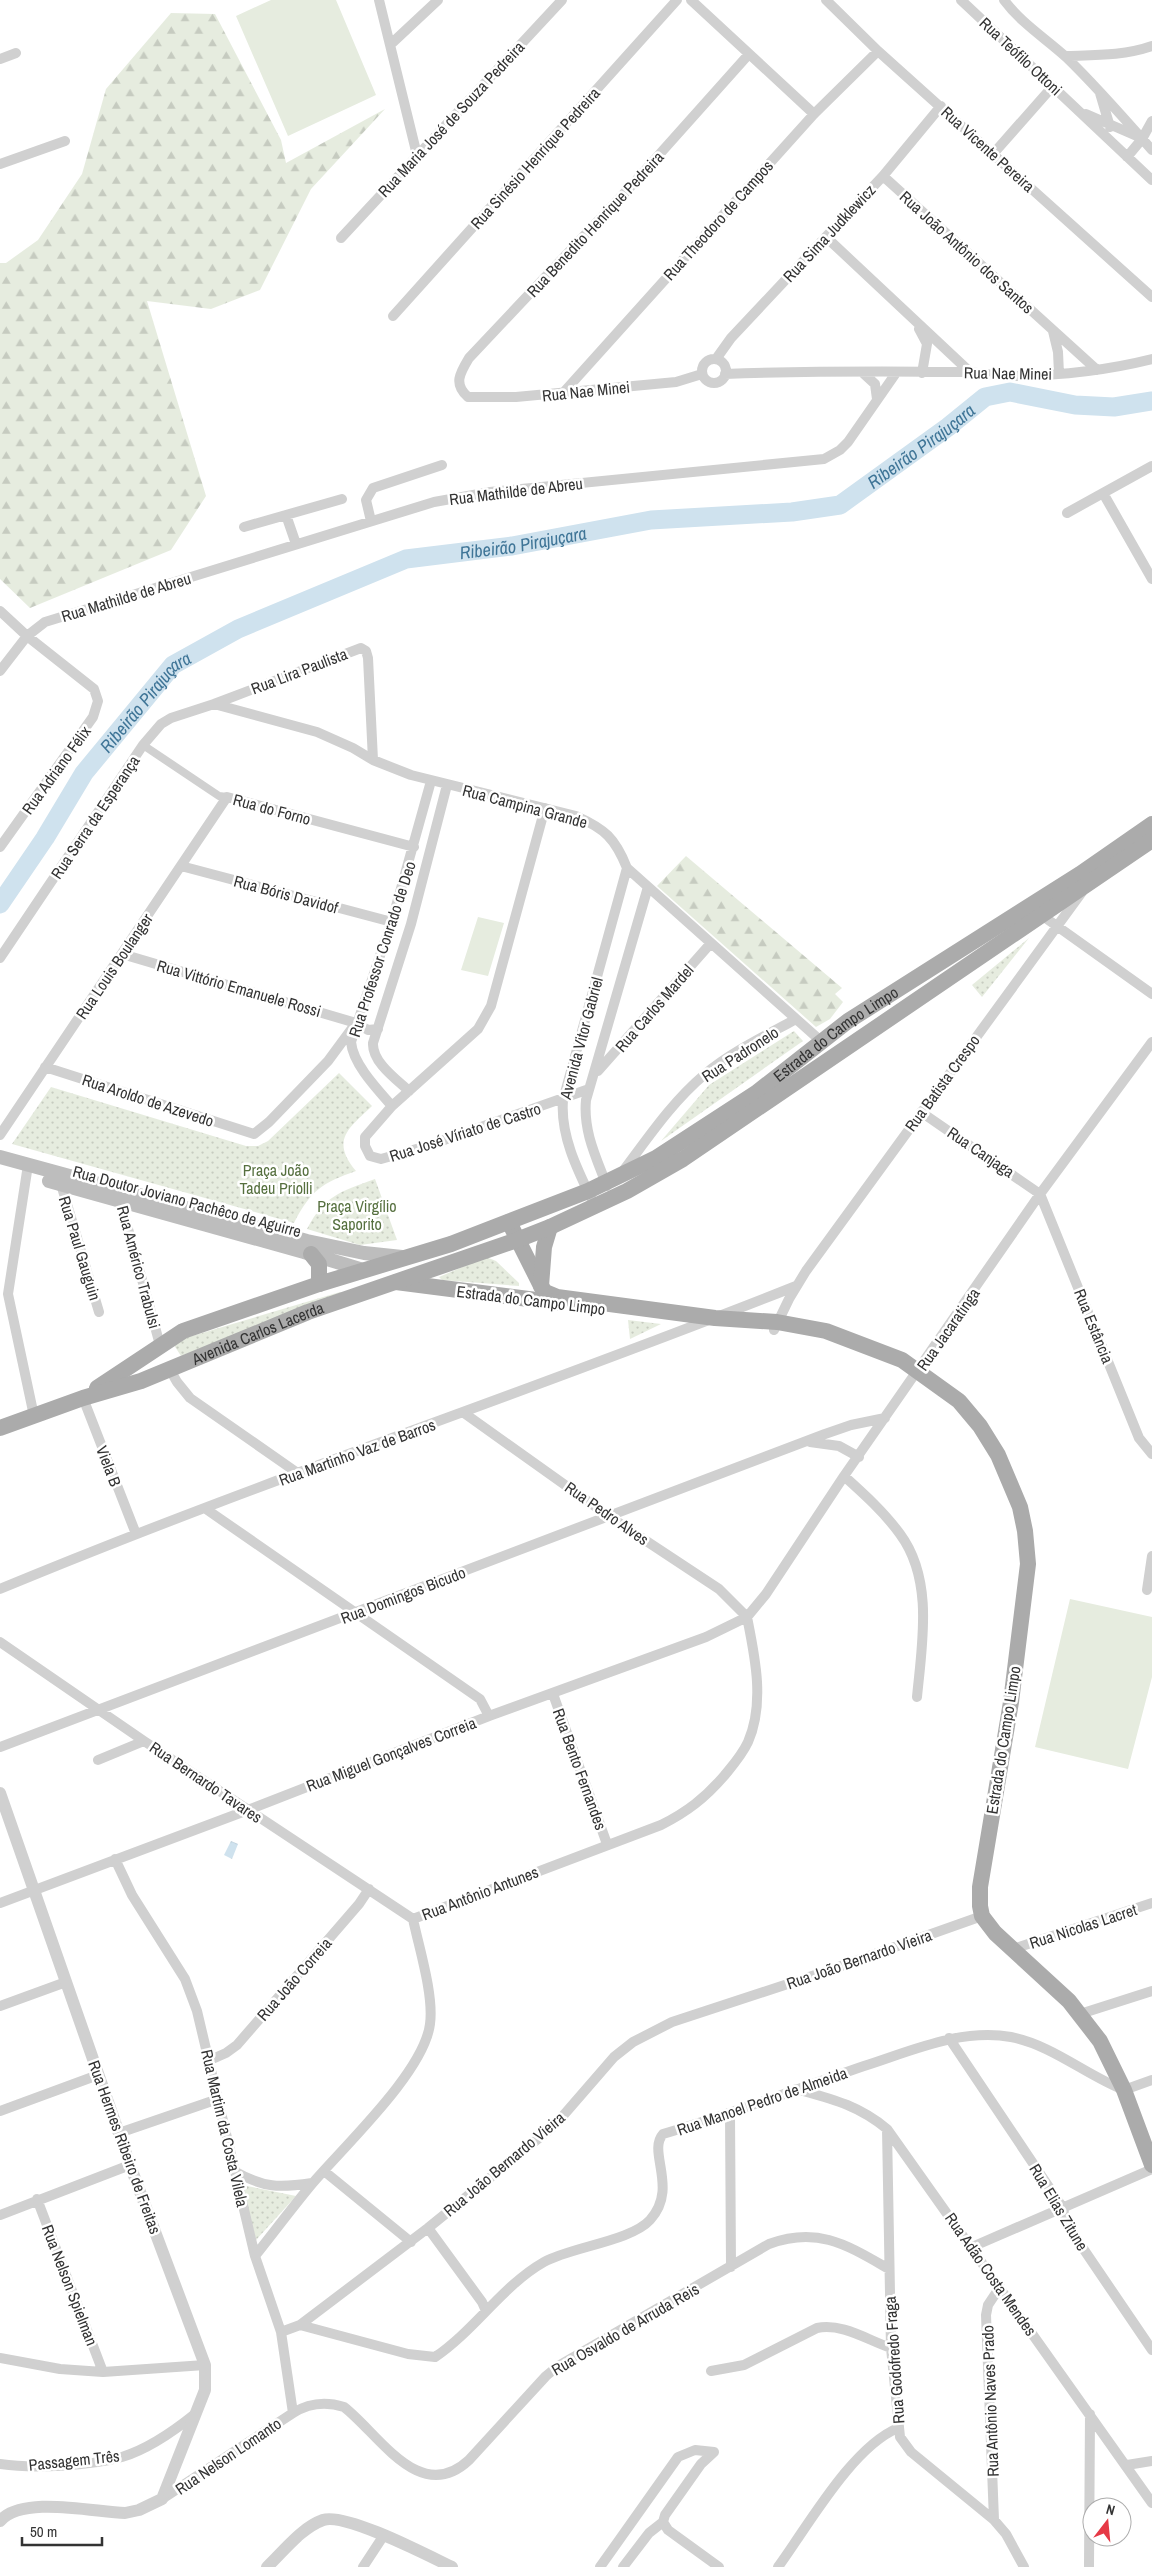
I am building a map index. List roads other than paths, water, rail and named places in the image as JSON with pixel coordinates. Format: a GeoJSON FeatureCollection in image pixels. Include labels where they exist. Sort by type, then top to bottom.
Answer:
{"type":"FeatureCollection","features":[{"type":"Feature","properties":{"kind":"main road","name":"Estrada do Campo Limpo"},"geometry":{"type":"LineString","coordinates":[[433,1270],[550,1227],[595,1206],[612,1186],[756,1093],[848,1021],[1080,874],[1152,824]]}},
{"type":"Feature","properties":{"kind":"main road","name":"Estrada do Campo Limpo"},"geometry":{"type":"LineString","coordinates":[[410,1258],[588,1191],[612,1186],[683,1158],[830,1060],[1040,914],[1152,840]]}},
{"type":"Feature","properties":{"kind":"main road"},"geometry":{"type":"LineString","coordinates":[[830,1060],[848,1021]]}},
{"type":"Feature","properties":{"kind":"main road","name":"Rua Doutor Joviano Pachêco de Aguirre"},"geometry":{"type":"LineString","coordinates":[[0,1157],[61,1184],[307,1241],[364,1253],[410,1258]]}},
{"type":"Feature","properties":{"kind":"main road","name":"Rua Doutor Joviano Pachêco de Aguirre"},"geometry":{"type":"LineString","coordinates":[[0,1167],[27,1170],[119,1196],[363,1270]]}},
{"type":"Feature","properties":{"kind":"main road","name":"Estrada do Campo Limpo"},"geometry":{"type":"LineString","coordinates":[[509,1222],[540,1286],[545,1292],[557,1297],[709,1320]]}},
{"type":"Feature","properties":{"kind":"main road"},"geometry":{"type":"LineString","coordinates":[[540,1286],[544,1247],[550,1227]]}},
{"type":"Feature","properties":{"kind":"main road"},"geometry":{"type":"LineString","coordinates":[[444,1289],[433,1270],[440,1253],[451,1244]]}},
{"type":"Feature","properties":{"kind":"main road"},"geometry":{"type":"LineString","coordinates":[[311,1254],[319,1264],[319,1284]]}},
{"type":"Feature","properties":{"kind":"main road","name":"Avenida Carlos Lacerda"},"geometry":{"type":"LineString","coordinates":[[83,1398],[183,1331],[319,1284],[410,1258]]}},
{"type":"Feature","properties":{"kind":"main road","name":"Estrada do Campo Limpo"},"geometry":{"type":"LineString","coordinates":[[363,1270],[392,1282],[709,1320],[776,1326],[851,1340],[902,1360],[919,1370],[959,1401],[980,1426],[998,1455],[1011,1483],[1025,1531],[1028,1564],[1026,1594],[1011,1702],[980,1887],[982,1916]]}},
{"type":"Feature","properties":{"kind":"main road","name":"Avenida Carlos Lacerda"},"geometry":{"type":"LineString","coordinates":[[0,1428],[83,1398],[141,1381],[308,1312],[392,1282],[433,1270]]}},
{"type":"Feature","properties":{"kind":"main road"},"geometry":{"type":"LineString","coordinates":[[156,1348],[151,1356],[154,1363],[167,1369]]}},
{"type":"Feature","properties":{"kind":"main road"},"geometry":{"type":"LineString","coordinates":[[982,1916],[994,1932],[1080,2014],[1100,2041],[1124,2090],[1152,2164]]}},
{"type":"Feature","properties":{"kind":"street"},"geometry":{"type":"LineString","coordinates":[[379,0],[417,156]]}},
{"type":"Feature","properties":{"kind":"street"},"geometry":{"type":"LineString","coordinates":[[391,44],[438,0]]}},
{"type":"Feature","properties":{"kind":"street","name":"Rua Maria José de Souza Pedreira"},"geometry":{"type":"LineString","coordinates":[[340,238],[562,0]]}},
{"type":"Feature","properties":{"kind":"street","name":"Rua Sinésio Henrique Pedreira"},"geometry":{"type":"LineString","coordinates":[[393,316],[677,0]]}},
{"type":"Feature","properties":{"kind":"street"},"geometry":{"type":"LineString","coordinates":[[691,0],[814,114]]}},
{"type":"Feature","properties":{"kind":"street","name":"Rua Vicente Pereira"},"geometry":{"type":"LineString","coordinates":[[826,0],[878,52],[941,106],[1152,297]]}},
{"type":"Feature","properties":{"kind":"street","name":"Rua Teófilo Ottoni"},"geometry":{"type":"LineString","coordinates":[[961,0],[1152,180]]}},
{"type":"Feature","properties":{"kind":"street","name":"Rua Teófilo Ottoni"},"geometry":{"type":"LineString","coordinates":[[1004,0],[1016,15],[1065,56],[1152,150]]}},
{"type":"Feature","properties":{"kind":"street"},"geometry":{"type":"LineString","coordinates":[[1065,56],[1113,54],[1152,46]]}},
{"type":"Feature","properties":{"kind":"street","name":"Rua Theodoro de Campos"},"geometry":{"type":"LineString","coordinates":[[563,393],[814,114],[878,52]]}},
{"type":"Feature","properties":{"kind":"street"},"geometry":{"type":"LineString","coordinates":[[0,59],[16,53]]}},
{"type":"Feature","properties":{"kind":"street","name":"Rua Benedito Henrique Pedreira"},"geometry":{"type":"LineString","coordinates":[[468,398],[458,385],[459,376],[469,358],[632,184],[749,54]]}},
{"type":"Feature","properties":{"kind":"street"},"geometry":{"type":"LineString","coordinates":[[993,154],[1053,86]]}},
{"type":"Feature","properties":{"kind":"street","name":"Rua Teófilo Ottoni"},"geometry":{"type":"LineString","coordinates":[[1100,92],[1116,146]]}},
{"type":"Feature","properties":{"kind":"street","name":"Rua Sima Judklewicz"},"geometry":{"type":"LineString","coordinates":[[716,360],[731,338],[883,176],[941,106]]}},
{"type":"Feature","properties":{"kind":"street","name":"Rua Teófilo Ottoni"},"geometry":{"type":"LineString","coordinates":[[1080,112],[1142,139]]}},
{"type":"Feature","properties":{"kind":"street"},"geometry":{"type":"LineString","coordinates":[[1127,157],[1142,139],[1152,120]]}},
{"type":"Feature","properties":{"kind":"street"},"geometry":{"type":"LineString","coordinates":[[0,164],[65,141]]}},
{"type":"Feature","properties":{"kind":"street","name":"Rua João Antônio dos Santos"},"geometry":{"type":"LineString","coordinates":[[883,176],[1097,370]]}},
{"type":"Feature","properties":{"kind":"street"},"geometry":{"type":"LineString","coordinates":[[826,237],[970,372]]}},
{"type":"Feature","properties":{"kind":"street"},"geometry":{"type":"LineString","coordinates":[[910,316],[927,344],[922,373]]}},
{"type":"Feature","properties":{"kind":"street"},"geometry":{"type":"LineString","coordinates":[[1052,328],[1058,352],[1059,374]]}},
{"type":"Feature","properties":{"kind":"street","name":"Rua Nae Minei"},"geometry":{"type":"LineString","coordinates":[[725,374],[970,372],[1004,376],[1059,374],[1097,370],[1152,359]]}},
{"type":"Feature","properties":{"kind":"street"},"geometry":{"type":"LineString","coordinates":[[716,360],[724,366],[725,374],[722,379],[714,383],[707,381],[702,374],[705,363],[716,360]]}},
{"type":"Feature","properties":{"kind":"street"},"geometry":{"type":"LineString","coordinates":[[862,372],[875,384],[877,401]]}},
{"type":"Feature","properties":{"kind":"street","name":"Rua Mathilde de Abreu"},"geometry":{"type":"LineString","coordinates":[[0,671],[27,636],[45,622],[434,502],[490,492],[832,456],[848,442],[896,373]]}},
{"type":"Feature","properties":{"kind":"street","name":"Rua Nae Minei"},"geometry":{"type":"LineString","coordinates":[[468,398],[516,397],[676,382],[702,374]]}},
{"type":"Feature","properties":{"kind":"street"},"geometry":{"type":"LineString","coordinates":[[371,522],[366,500],[372,488],[442,465]]}},
{"type":"Feature","properties":{"kind":"street"},"geometry":{"type":"LineString","coordinates":[[1067,513],[1152,466]]}},
{"type":"Feature","properties":{"kind":"street"},"geometry":{"type":"LineString","coordinates":[[1103,493],[1152,579]]}},
{"type":"Feature","properties":{"kind":"street"},"geometry":{"type":"LineString","coordinates":[[244,527],[342,499]]}},
{"type":"Feature","properties":{"kind":"street"},"geometry":{"type":"LineString","coordinates":[[286,515],[296,544]]}},
{"type":"Feature","properties":{"kind":"street"},"geometry":{"type":"LineString","coordinates":[[0,611],[27,636]]}},
{"type":"Feature","properties":{"kind":"street","name":"Rua Adriano Félix"},"geometry":{"type":"LineString","coordinates":[[0,847],[93,717],[98,701],[94,689],[27,636]]}},
{"type":"Feature","properties":{"kind":"street","name":"Rua Lira Paulista"},"geometry":{"type":"LineString","coordinates":[[214,704],[358,648],[364,649],[368,658],[373,760]]}},
{"type":"Feature","properties":{"kind":"street","name":"Rua Serra da Esperança"},"geometry":{"type":"LineString","coordinates":[[0,958],[143,745],[161,724],[171,718],[214,704]]}},
{"type":"Feature","properties":{"kind":"street","name":"Rua Campina Grande"},"geometry":{"type":"LineString","coordinates":[[214,704],[317,732],[353,748],[373,760],[430,781],[576,816],[596,825],[610,835],[619,848],[627,868],[822,1042]]}},
{"type":"Feature","properties":{"kind":"street","name":"Rua do Forno"},"geometry":{"type":"LineString","coordinates":[[143,745],[219,796],[414,847]]}},
{"type":"Feature","properties":{"kind":"street","name":"Rua Professor Conrado de Deo"},"geometry":{"type":"LineString","coordinates":[[392,1106],[352,1052],[351,1042],[356,1022],[392,922],[414,847],[430,781]]}},
{"type":"Feature","properties":{"kind":"street","name":"Rua Professor Conrado de Deo"},"geometry":{"type":"LineString","coordinates":[[409,1091],[377,1060],[372,1050],[411,924],[447,785]]}},
{"type":"Feature","properties":{"kind":"street","name":"Rua Louis Boulanger"},"geometry":{"type":"LineString","coordinates":[[0,1135],[227,797]]}},
{"type":"Feature","properties":{"kind":"street"},"geometry":{"type":"LineString","coordinates":[[392,1106],[478,1029],[486,1019],[545,808]]}},
{"type":"Feature","properties":{"kind":"street","name":"Rua Bóris Davidof"},"geometry":{"type":"LineString","coordinates":[[181,866],[392,922]]}},
{"type":"Feature","properties":{"kind":"street","name":"Avenida Vitor Gabriel"},"geometry":{"type":"LineString","coordinates":[[595,1206],[565,1134],[562,1118],[563,1100],[627,868]]}},
{"type":"Feature","properties":{"kind":"street","name":"Rua Batista Crespo"},"geometry":{"type":"LineString","coordinates":[[776,1326],[796,1286],[1090,882]]}},
{"type":"Feature","properties":{"kind":"street","name":"Avenida Vitor Gabriel"},"geometry":{"type":"LineString","coordinates":[[612,1186],[586,1132],[584,1117],[589,1090],[648,887]]}},
{"type":"Feature","properties":{"kind":"street"},"geometry":{"type":"LineString","coordinates":[[1040,914],[1152,994]]}},
{"type":"Feature","properties":{"kind":"street","name":"Rua Carlos Mardel"},"geometry":{"type":"LineString","coordinates":[[595,1073],[711,943]]}},
{"type":"Feature","properties":{"kind":"street","name":"Rua Vittório Emanuele Rossi"},"geometry":{"type":"LineString","coordinates":[[122,954],[356,1022],[368,1030],[378,1029]]}},
{"type":"Feature","properties":{"kind":"street","name":"Rua Padronelo"},"geometry":{"type":"LineString","coordinates":[[612,1186],[674,1105],[704,1075],[722,1062],[796,1019]]}},
{"type":"Feature","properties":{"kind":"street","name":"Rua Aroldo de Azevedo"},"geometry":{"type":"LineString","coordinates":[[45,1067],[251,1133],[258,1132],[328,1061],[356,1022]]}},
{"type":"Feature","properties":{"kind":"street","name":"Rua Jacaratinga"},"geometry":{"type":"LineString","coordinates":[[747,1617],[766,1594],[844,1476],[1040,1194],[1152,1042]]}},
{"type":"Feature","properties":{"kind":"street","name":"Rua José Víriato de Castro"},"geometry":{"type":"LineString","coordinates":[[392,1106],[365,1137],[365,1146],[374,1158],[381,1159],[427,1146],[589,1090]]}},
{"type":"Feature","properties":{"kind":"street","name":"Rua Canjaga"},"geometry":{"type":"LineString","coordinates":[[921,1112],[1040,1194]]}},
{"type":"Feature","properties":{"kind":"street"},"geometry":{"type":"LineString","coordinates":[[646,1164],[644,1152],[648,1138]]}},
{"type":"Feature","properties":{"kind":"street"},"geometry":{"type":"LineString","coordinates":[[27,1170],[8,1294],[34,1416]]}},
{"type":"Feature","properties":{"kind":"street","name":"Rua Paul Gauguin"},"geometry":{"type":"LineString","coordinates":[[61,1184],[99,1312]]}},
{"type":"Feature","properties":{"kind":"street","name":"Rua Estância"},"geometry":{"type":"LineString","coordinates":[[1040,1194],[1139,1438],[1152,1454]]}},
{"type":"Feature","properties":{"kind":"street","name":"Rua Américo Trabulsi"},"geometry":{"type":"LineString","coordinates":[[119,1196],[156,1348]]}},
{"type":"Feature","properties":{"kind":"street"},"geometry":{"type":"LineString","coordinates":[[709,1320],[796,1286]]}},
{"type":"Feature","properties":{"kind":"street","name":"Rua Martinho Vaz de Barros"},"geometry":{"type":"LineString","coordinates":[[0,1589],[136,1534],[709,1320]]}},
{"type":"Feature","properties":{"kind":"street"},"geometry":{"type":"LineString","coordinates":[[167,1369],[190,1398],[300,1474]]}},
{"type":"Feature","properties":{"kind":"street","name":"Viela B"},"geometry":{"type":"LineString","coordinates":[[83,1398],[136,1534]]}},
{"type":"Feature","properties":{"kind":"street","name":"Rua Pedro Alves"},"geometry":{"type":"LineString","coordinates":[[464,1413],[610,1517],[719,1589],[747,1617]]}},
{"type":"Feature","properties":{"kind":"street","name":"Rua Domingos Bicudo"},"geometry":{"type":"LineString","coordinates":[[0,1747],[851,1425],[885,1418]]}},
{"type":"Feature","properties":{"kind":"street","name":"Rua Domingos Bicudo"},"geometry":{"type":"LineString","coordinates":[[806,1442],[839,1446],[858,1457]]}},
{"type":"Feature","properties":{"kind":"street"},"geometry":{"type":"LineString","coordinates":[[844,1476],[878,1507],[901,1535],[915,1562],[922,1590],[923,1617],[917,1697]]}},
{"type":"Feature","properties":{"kind":"street"},"geometry":{"type":"LineString","coordinates":[[206,1508],[480,1699],[489,1716]]}},
{"type":"Feature","properties":{"kind":"street"},"geometry":{"type":"LineString","coordinates":[[1147,1590],[1152,1556]]}},
{"type":"Feature","properties":{"kind":"street","name":"Rua Miguel Gonçalves Correia"},"geometry":{"type":"LineString","coordinates":[[0,1902],[248,1810],[489,1716],[706,1637],[747,1617]]}},
{"type":"Feature","properties":{"kind":"street","name":"Rua Antônio Antunes"},"geometry":{"type":"LineString","coordinates":[[254,2256],[312,2183],[409,2072],[424,2048],[430,2024],[430,2003],[413,1919],[661,1825],[687,1812],[709,1794],[740,1757],[752,1732],[757,1698],[757,1676],[747,1617]]}},
{"type":"Feature","properties":{"kind":"street","name":"Rua Bernardo Tavares"},"geometry":{"type":"LineString","coordinates":[[0,1642],[144,1741],[413,1919]]}},
{"type":"Feature","properties":{"kind":"street","name":"Rua Bento Fernandes"},"geometry":{"type":"LineString","coordinates":[[553,1694],[607,1844]]}},
{"type":"Feature","properties":{"kind":"street"},"geometry":{"type":"LineString","coordinates":[[98,1760],[144,1741]]}},
{"type":"Feature","properties":{"kind":"street","name":"Rua Hermes Ribeiro de Freitas"},"geometry":{"type":"LineString","coordinates":[[1,1796],[130,2165],[205,2365],[205,2390],[162,2499]]}},
{"type":"Feature","properties":{"kind":"street","name":"Rua Martim da Costa Vilela"},"geometry":{"type":"LineString","coordinates":[[115,1859],[132,1895],[185,1979],[197,2011],[210,2060],[254,2256],[281,2332],[293,2413]]}},
{"type":"Feature","properties":{"kind":"street","name":"Rua João Correia"},"geometry":{"type":"LineString","coordinates":[[210,2060],[226,2053],[237,2045],[359,1904],[369,1889]]}},
{"type":"Feature","properties":{"kind":"street","name":"Rua Nicolas Lacret"},"geometry":{"type":"LineString","coordinates":[[1013,1949],[1152,1903]]}},
{"type":"Feature","properties":{"kind":"street","name":"Rua João Bernardo Vieira"},"geometry":{"type":"LineString","coordinates":[[281,2332],[300,2325],[410,2242],[555,2125],[614,2057],[649,2032],[672,2022],[815,1975],[982,1916]]}},
{"type":"Feature","properties":{"kind":"street"},"geometry":{"type":"LineString","coordinates":[[0,2006],[66,1982]]}},
{"type":"Feature","properties":{"kind":"street"},"geometry":{"type":"LineString","coordinates":[[1080,2014],[1152,1991]]}},
{"type":"Feature","properties":{"kind":"street","name":"Rua Manoel Pedro de Almeida"},"geometry":{"type":"LineString","coordinates":[[300,2325],[408,2354],[435,2357],[518,2282],[544,2262],[565,2253],[629,2233],[650,2220],[659,2206],[664,2193],[658,2150],[660,2137],[950,2038],[989,2035],[1019,2040],[1049,2051],[1124,2090]]}},
{"type":"Feature","properties":{"kind":"street","name":"Rua Elias Zitune"},"geometry":{"type":"LineString","coordinates":[[950,2038],[1063,2208],[1065,2218],[1074,2235],[1152,2350]]}},
{"type":"Feature","properties":{"kind":"street"},"geometry":{"type":"LineString","coordinates":[[0,2111],[98,2075]]}},
{"type":"Feature","properties":{"kind":"street"},"geometry":{"type":"LineString","coordinates":[[1124,2090],[1152,2080]]}},
{"type":"Feature","properties":{"kind":"street","name":"Rua Adão Costa Mendes"},"geometry":{"type":"LineString","coordinates":[[796,2089],[853,2106],[869,2114],[887,2129],[1127,2465],[1152,2503]]}},
{"type":"Feature","properties":{"kind":"street"},"geometry":{"type":"LineString","coordinates":[[119,2132],[218,2098]]}},
{"type":"Feature","properties":{"kind":"street"},"geometry":{"type":"LineString","coordinates":[[730,2114],[731,2267]]}},
{"type":"Feature","properties":{"kind":"street","name":"Rua Godofredo Fraga"},"geometry":{"type":"LineString","coordinates":[[887,2129],[891,2348],[898,2428],[903,2444],[910,2452],[994,2520],[1006,2534],[1024,2567]]}},
{"type":"Feature","properties":{"kind":"street"},"geometry":{"type":"LineString","coordinates":[[0,2214],[130,2165]]}},
{"type":"Feature","properties":{"kind":"street"},"geometry":{"type":"LineString","coordinates":[[972,2247],[1152,2169]]}},
{"type":"Feature","properties":{"kind":"street"},"geometry":{"type":"LineString","coordinates":[[234,2171],[250,2180],[267,2186],[281,2187],[312,2183]]}},
{"type":"Feature","properties":{"kind":"street"},"geometry":{"type":"LineString","coordinates":[[324,2171],[410,2242]]}},
{"type":"Feature","properties":{"kind":"street","name":"Rua Nelson Spielman"},"geometry":{"type":"LineString","coordinates":[[37,2199],[103,2372]]}},
{"type":"Feature","properties":{"kind":"street"},"geometry":{"type":"LineString","coordinates":[[428,2228],[482,2302],[486,2311]]}},
{"type":"Feature","properties":{"kind":"street","name":"Rua Osvaldo de Arruda Reis"},"geometry":{"type":"LineString","coordinates":[[293,2413],[313,2404],[334,2404],[344,2407],[407,2466],[429,2475],[448,2475],[458,2471],[546,2376],[558,2366],[769,2244],[806,2235],[840,2242],[889,2269]]}},
{"type":"Feature","properties":{"kind":"street","name":"Rua Antônio Naves Prado"},"geometry":{"type":"LineString","coordinates":[[994,2520],[986,2315],[988,2305],[1000,2287]]}},
{"type":"Feature","properties":{"kind":"street"},"geometry":{"type":"LineString","coordinates":[[711,2371],[744,2365],[825,2327],[844,2330],[891,2348]]}},
{"type":"Feature","properties":{"kind":"street"},"geometry":{"type":"LineString","coordinates":[[0,2358],[60,2369],[103,2372],[205,2365]]}},
{"type":"Feature","properties":{"kind":"street","name":"Rua Nelson Lomanto"},"geometry":{"type":"LineString","coordinates":[[162,2499],[293,2413]]}},
{"type":"Feature","properties":{"kind":"street","name":"Passagem Três"},"geometry":{"type":"LineString","coordinates":[[0,2464],[34,2466],[122,2457],[170,2433],[196,2414]]}},
{"type":"Feature","properties":{"kind":"street"},"geometry":{"type":"LineString","coordinates":[[1089,2567],[1090,2414]]}},
{"type":"Feature","properties":{"kind":"street"},"geometry":{"type":"LineString","coordinates":[[778,2567],[857,2457],[888,2432],[898,2428]]}},
{"type":"Feature","properties":{"kind":"street"},"geometry":{"type":"LineString","coordinates":[[600,2567],[678,2457],[695,2450],[714,2452],[701,2464],[665,2515],[663,2522],[649,2533],[622,2567]]}},
{"type":"Feature","properties":{"kind":"street"},"geometry":{"type":"LineString","coordinates":[[1127,2465],[1152,2462]]}},
{"type":"Feature","properties":{"kind":"street"},"geometry":{"type":"LineString","coordinates":[[1,2517],[12,2512],[39,2508],[125,2513],[139,2510],[162,2499]]}},
{"type":"Feature","properties":{"kind":"street"},"geometry":{"type":"LineString","coordinates":[[267,2567],[299,2536],[325,2519],[344,2520],[384,2535],[452,2567]]}},
{"type":"Feature","properties":{"kind":"street"},"geometry":{"type":"LineString","coordinates":[[663,2522],[668,2530],[720,2567]]}},
{"type":"Feature","properties":{"kind":"street"},"geometry":{"type":"LineString","coordinates":[[363,2567],[384,2535]]}},
{"type":"Feature","properties":{"kind":"water"},"geometry":{"type":"Polygon","coordinates":[[[231,1841],[238,1844],[232,1859],[224,1855],[231,1841]]]}},
{"type":"Feature","properties":{"kind":"waterway","name":"Ribeirão Pirajuçara"},"geometry":{"type":"LineString","coordinates":[[0,904],[45,838],[84,773],[173,665],[238,629],[406,559],[512,546],[651,520],[792,512],[840,505],[948,427],[985,397],[1010,392],[1075,405],[1114,407],[1152,401]]}},
{"type":"Feature","properties":{"kind":"park label","name":"Praça João Tadeu Priolli"},"geometry":{"type":"Point","coordinates":[276,1179]}},
{"type":"Feature","properties":{"kind":"park label","name":"Praça Virgílio Saporito"},"geometry":{"type":"Point","coordinates":[357,1215]}}]}
